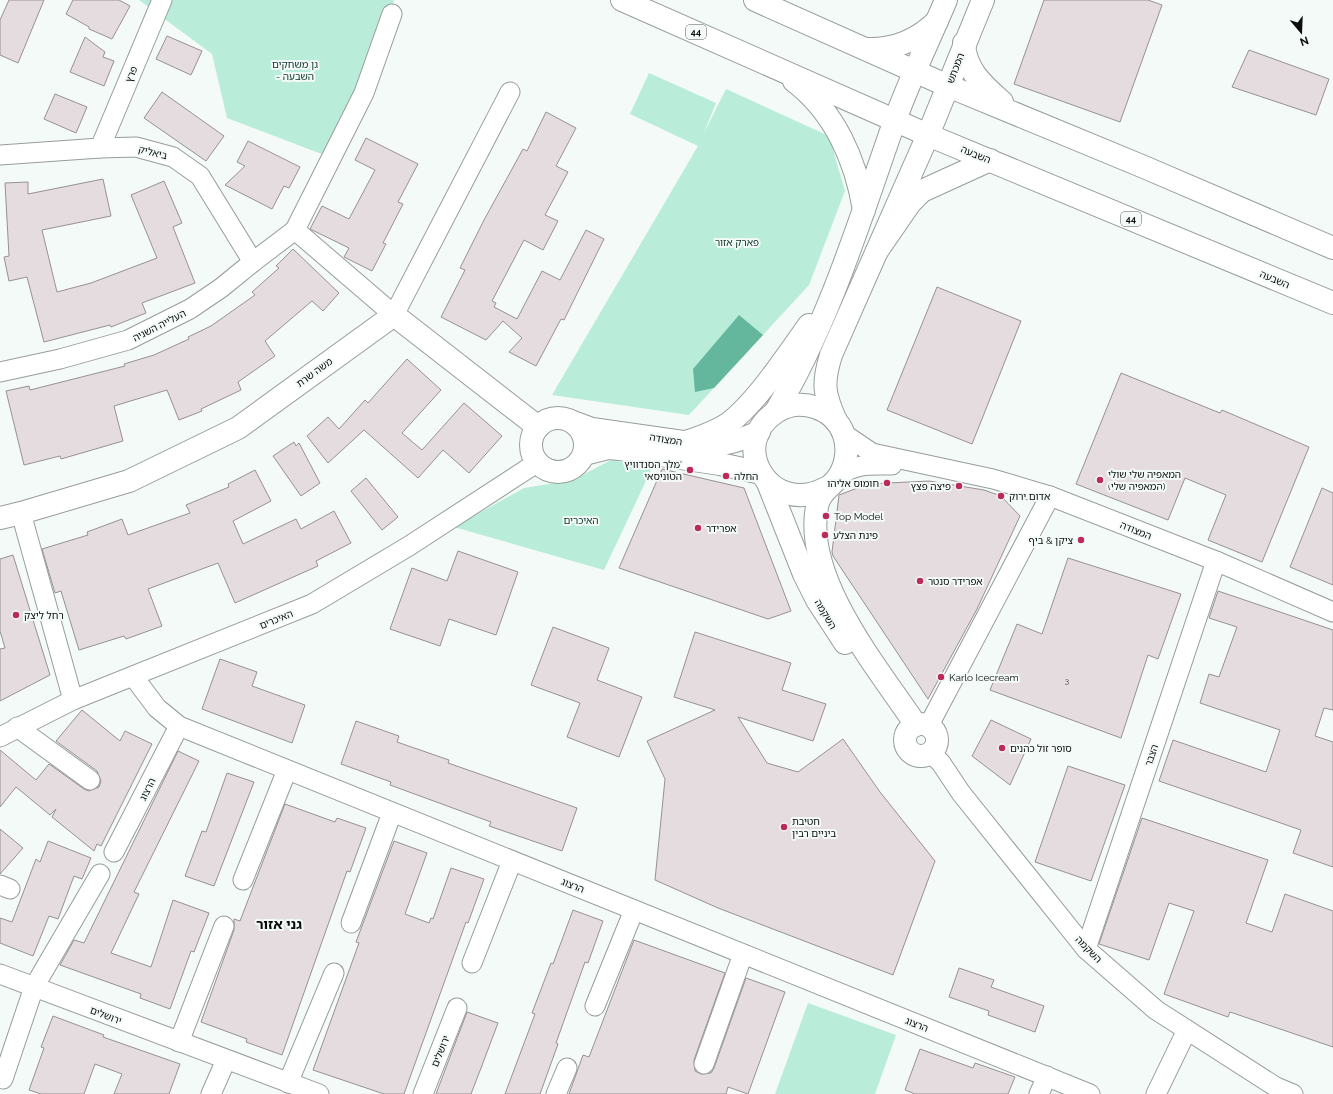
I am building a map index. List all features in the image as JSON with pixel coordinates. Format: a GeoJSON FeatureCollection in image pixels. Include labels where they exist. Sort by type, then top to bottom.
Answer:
{"type":"FeatureCollection","features":[{"type":"Feature","properties":{"kind":"main road","name":"השבעה"},"geometry":{"type":"LineString","coordinates":[[622,0],[928,135],[1333,303]]}},
{"type":"Feature","properties":{"kind":"main road"},"geometry":{"type":"LineString","coordinates":[[755,0],[914,72],[1333,248]]}},
{"type":"Feature","properties":{"kind":"main road"},"geometry":{"type":"LineString","coordinates":[[946,0],[914,72],[895,120],[836,286],[796,378],[776,411],[758,432],[755,453],[756,461],[764,478],[781,492],[796,496],[813,494],[832,482],[845,461],[847,450],[840,428],[824,391],[825,374],[831,355],[877,251],[910,203],[922,191],[990,160]]}},
{"type":"Feature","properties":{"kind":"main road","name":"המכתש"},"geometry":{"type":"LineString","coordinates":[[877,251],[928,135],[964,43],[983,0]]}},
{"type":"Feature","properties":{"kind":"main road"},"geometry":{"type":"LineString","coordinates":[[862,49],[879,50],[901,45],[926,32],[937,22]]}},
{"type":"Feature","properties":{"kind":"main road"},"geometry":{"type":"LineString","coordinates":[[964,43],[967,59],[979,81],[1013,113]]}},
{"type":"Feature","properties":{"kind":"main road"},"geometry":{"type":"LineString","coordinates":[[770,64],[796,83],[818,104],[833,122],[860,185],[864,210]]}},
{"type":"Feature","properties":{"kind":"main road"},"geometry":{"type":"LineString","coordinates":[[686,442],[715,431],[729,423],[743,410],[793,347],[836,286]]}},
{"type":"Feature","properties":{"kind":"main road"},"geometry":{"type":"LineString","coordinates":[[394,315],[538,427]]}},
{"type":"Feature","properties":{"kind":"main road","name":"משה שרת"},"geometry":{"type":"LineString","coordinates":[[10,516],[129,481],[238,428],[394,315]]}},
{"type":"Feature","properties":{"kind":"main road"},"geometry":{"type":"LineString","coordinates":[[776,411],[790,406],[806,405],[821,409],[840,428]]}},
{"type":"Feature","properties":{"kind":"main road"},"geometry":{"type":"LineString","coordinates":[[554,418],[564,418],[573,422],[580,428],[584,436],[584,454],[579,462],[572,468],[563,472],[554,472],[545,468],[538,462],[533,454],[531,445],[533,434],[545,421],[554,418]]}},
{"type":"Feature","properties":{"kind":"main road","name":"המצודה"},"geometry":{"type":"LineString","coordinates":[[573,422],[592,429],[719,445],[735,442],[758,432]]}},
{"type":"Feature","properties":{"kind":"main road","name":"המצודה"},"geometry":{"type":"LineString","coordinates":[[584,454],[608,448],[620,449],[720,464],[764,478]]}},
{"type":"Feature","properties":{"kind":"main road","name":"השקמה"},"geometry":{"type":"LineString","coordinates":[[764,478],[790,541],[817,600],[917,728]]}},
{"type":"Feature","properties":{"kind":"main road","name":"השקמה"},"geometry":{"type":"LineString","coordinates":[[832,482],[819,499],[816,532],[820,556],[829,586],[854,634],[917,728]]}},
{"type":"Feature","properties":{"kind":"main road"},"geometry":{"type":"LineString","coordinates":[[917,728],[905,744],[911,753],[921,756],[931,753]]}},
{"type":"Feature","properties":{"kind":"street","name":"פרץ"},"geometry":{"type":"LineString","coordinates":[[100,148],[162,0]]}},
{"type":"Feature","properties":{"kind":"street"},"geometry":{"type":"LineString","coordinates":[[392,14],[364,93],[296,230],[394,315]]}},
{"type":"Feature","properties":{"kind":"street","name":"משה שרת"},"geometry":{"type":"LineString","coordinates":[[394,315],[510,92]]}},
{"type":"Feature","properties":{"kind":"street","name":"ביאליק"},"geometry":{"type":"LineString","coordinates":[[0,154],[136,147],[173,158],[200,176],[253,262]]}},
{"type":"Feature","properties":{"kind":"street","name":"העלייה השניה"},"geometry":{"type":"LineString","coordinates":[[0,372],[60,359],[128,340],[190,309],[221,288],[296,230]]}},
{"type":"Feature","properties":{"kind":"street","name":"המצודה"},"geometry":{"type":"LineString","coordinates":[[840,428],[872,453],[993,479],[1050,496],[1216,562],[1333,612]]}},
{"type":"Feature","properties":{"kind":"street","name":"האיכרים"},"geometry":{"type":"LineString","coordinates":[[0,737],[17,727],[73,700],[312,604],[409,546],[538,462]]}},
{"type":"Feature","properties":{"kind":"street","name":"המצודה"},"geometry":{"type":"LineString","coordinates":[[832,482],[850,468],[860,465],[933,466]]}},
{"type":"Feature","properties":{"kind":"street"},"geometry":{"type":"LineString","coordinates":[[917,728],[1050,496]]}},
{"type":"Feature","properties":{"kind":"street"},"geometry":{"type":"LineString","coordinates":[[10,516],[73,700]]}},
{"type":"Feature","properties":{"kind":"street","name":"הצבר"},"geometry":{"type":"LineString","coordinates":[[1086,949],[1216,562]]}},
{"type":"Feature","properties":{"kind":"street","name":"הרצוג"},"geometry":{"type":"LineString","coordinates":[[133,676],[157,708],[179,726],[1090,1094]]}},
{"type":"Feature","properties":{"kind":"street","name":"הרצוג"},"geometry":{"type":"LineString","coordinates":[[114,852],[179,726]]}},
{"type":"Feature","properties":{"kind":"street"},"geometry":{"type":"LineString","coordinates":[[17,727],[90,780]]}},
{"type":"Feature","properties":{"kind":"street","name":"השקמה"},"geometry":{"type":"LineString","coordinates":[[931,753],[941,763],[961,793],[1086,949],[1156,1010],[1276,1087],[1293,1094]]}},
{"type":"Feature","properties":{"kind":"street"},"geometry":{"type":"LineString","coordinates":[[243,880],[287,770]]}},
{"type":"Feature","properties":{"kind":"street"},"geometry":{"type":"LineString","coordinates":[[351,923],[392,813]]}},
{"type":"Feature","properties":{"kind":"street"},"geometry":{"type":"LineString","coordinates":[[472,963],[512,861]]}},
{"type":"Feature","properties":{"kind":"street"},"geometry":{"type":"LineString","coordinates":[[4,1079],[34,988],[100,874]]}},
{"type":"Feature","properties":{"kind":"street"},"geometry":{"type":"LineString","coordinates":[[595,1006],[634,910]]}},
{"type":"Feature","properties":{"kind":"street"},"geometry":{"type":"LineString","coordinates":[[179,1042],[224,926]]}},
{"type":"Feature","properties":{"kind":"street"},"geometry":{"type":"LineString","coordinates":[[704,1064],[743,954]]}},
{"type":"Feature","properties":{"kind":"street"},"geometry":{"type":"LineString","coordinates":[[288,1083],[334,973]]}},
{"type":"Feature","properties":{"kind":"street","name":"ירושלים"},"geometry":{"type":"LineString","coordinates":[[0,974],[319,1094]]}},
{"type":"Feature","properties":{"kind":"street","name":"ירושלים"},"geometry":{"type":"LineString","coordinates":[[423,1094],[457,1008]]}},
{"type":"Feature","properties":{"kind":"street"},"geometry":{"type":"LineString","coordinates":[[1156,1094],[1187,1030]]}},
{"type":"Feature","properties":{"kind":"street"},"geometry":{"type":"LineString","coordinates":[[212,1094],[226,1060]]}},
{"type":"Feature","properties":{"kind":"street"},"geometry":{"type":"LineString","coordinates":[[556,1094],[566,1068]]}},
{"type":"Feature","properties":{"kind":"street"},"geometry":{"type":"LineString","coordinates":[[1039,1094],[1047,1076]]}},
{"type":"Feature","properties":{"kind":"green space","name":"גן משחקים - השבעה"},"geometry":{"type":"Polygon","coordinates":[[[139,0],[394,0],[368,77],[332,158],[227,118],[212,54],[139,0]]]}},
{"type":"Feature","properties":{"kind":"green space","name":"פארק אזור"},"geometry":{"type":"Polygon","coordinates":[[[649,73],[716,103],[703,135],[726,89],[829,136],[845,191],[809,285],[689,415],[552,395],[698,146],[630,114],[649,73]]]}},
{"type":"Feature","properties":{"kind":"green space","name":"האיכרים"},"geometry":{"type":"Polygon","coordinates":[[[611,460],[653,466],[604,570],[454,527],[524,488],[573,480],[611,460]]]}},
{"type":"Feature","properties":{"kind":"green space"},"geometry":{"type":"Polygon","coordinates":[[[808,1003],[896,1035],[875,1094],[775,1094],[808,1003]]]}},
{"type":"Feature","properties":{"kind":"shaded area"},"geometry":{"type":"Polygon","coordinates":[[[739,315],[763,335],[714,388],[695,392],[693,369],[739,315]]]}},
{"type":"Feature","properties":{"kind":"building"},"geometry":{"type":"Polygon","coordinates":[[[9,0],[44,0],[18,63],[0,55],[0,20],[9,0]]]}},
{"type":"Feature","properties":{"kind":"building"},"geometry":{"type":"Polygon","coordinates":[[[73,0],[119,0],[130,6],[112,39],[89,29],[89,27],[66,14],[73,0]]]}},
{"type":"Feature","properties":{"kind":"building"},"geometry":{"type":"Polygon","coordinates":[[[1044,0],[1148,0],[1162,5],[1120,122],[1014,84],[1044,0]]]}},
{"type":"Feature","properties":{"kind":"building"},"geometry":{"type":"Polygon","coordinates":[[[167,36],[202,51],[191,75],[156,59],[167,36]]]}},
{"type":"Feature","properties":{"kind":"building"},"geometry":{"type":"Polygon","coordinates":[[[85,37],[105,52],[103,57],[114,61],[104,86],[70,72],[85,37]]]}},
{"type":"Feature","properties":{"kind":"building"},"geometry":{"type":"Polygon","coordinates":[[[1249,50],[1329,79],[1316,115],[1232,87],[1249,50]]]}},
{"type":"Feature","properties":{"kind":"building"},"geometry":{"type":"Polygon","coordinates":[[[162,92],[224,136],[206,161],[144,118],[162,92]]]}},
{"type":"Feature","properties":{"kind":"building"},"geometry":{"type":"Polygon","coordinates":[[[55,94],[87,107],[76,133],[44,119],[55,94]]]}},
{"type":"Feature","properties":{"kind":"building"},"geometry":{"type":"Polygon","coordinates":[[[546,112],[576,128],[556,166],[568,172],[545,215],[558,221],[543,250],[524,240],[492,301],[496,303],[494,307],[517,319],[542,271],[560,280],[586,230],[604,239],[564,320],[561,319],[536,366],[509,352],[522,338],[503,321],[486,340],[441,317],[465,270],[460,268],[484,220],[523,149],[527,151],[546,112]]]}},
{"type":"Feature","properties":{"kind":"building"},"geometry":{"type":"Polygon","coordinates":[[[366,138],[418,164],[398,202],[403,204],[383,243],[386,244],[372,271],[344,257],[349,248],[310,229],[322,206],[349,219],[375,170],[355,160],[366,138]]]}},
{"type":"Feature","properties":{"kind":"building"},"geometry":{"type":"Polygon","coordinates":[[[248,141],[300,167],[289,188],[284,186],[272,209],[225,185],[245,166],[237,162],[248,141]]]}},
{"type":"Feature","properties":{"kind":"building"},"geometry":{"type":"Polygon","coordinates":[[[103,179],[111,216],[42,230],[57,292],[91,283],[157,258],[131,195],[164,181],[182,223],[173,227],[195,283],[142,303],[146,313],[111,327],[110,325],[44,342],[27,277],[9,281],[4,257],[9,256],[5,183],[28,182],[28,194],[103,179]]]}},
{"type":"Feature","properties":{"kind":"building"},"geometry":{"type":"Polygon","coordinates":[[[293,249],[339,293],[323,311],[312,301],[265,341],[275,356],[238,382],[241,390],[201,409],[202,411],[179,420],[167,390],[114,406],[123,441],[61,459],[60,456],[24,465],[6,391],[29,386],[30,390],[125,366],[124,364],[154,355],[189,339],[188,337],[211,326],[255,295],[252,292],[279,268],[276,266],[293,249]]]}},
{"type":"Feature","properties":{"kind":"building"},"geometry":{"type":"Polygon","coordinates":[[[937,287],[1021,321],[972,444],[887,410],[937,287]]]}},
{"type":"Feature","properties":{"kind":"building"},"geometry":{"type":"Polygon","coordinates":[[[407,359],[441,390],[402,433],[422,450],[464,403],[502,436],[469,473],[443,450],[418,478],[364,430],[328,463],[307,436],[328,417],[339,429],[365,400],[368,403],[407,359]]]}},
{"type":"Feature","properties":{"kind":"building"},"geometry":{"type":"Polygon","coordinates":[[[1121,373],[1220,413],[1222,410],[1309,447],[1262,562],[1208,540],[1226,495],[1185,478],[1168,520],[1076,484],[1121,373]]]}},
{"type":"Feature","properties":{"kind":"building"},"geometry":{"type":"Polygon","coordinates":[[[294,442],[296,446],[299,443],[320,483],[301,496],[273,456],[294,442]]]}},
{"type":"Feature","properties":{"kind":"building","name":"אפרידר"},"geometry":{"type":"Polygon","coordinates":[[[662,469],[744,488],[791,611],[768,619],[619,568],[662,469]]]}},
{"type":"Feature","properties":{"kind":"building"},"geometry":{"type":"Polygon","coordinates":[[[255,470],[271,501],[233,521],[243,544],[296,519],[301,529],[334,511],[351,543],[316,561],[318,566],[235,603],[218,563],[148,589],[162,626],[126,639],[124,636],[79,650],[61,591],[55,593],[42,549],[88,535],[87,532],[122,519],[128,535],[190,513],[186,505],[229,487],[228,484],[255,470]]]}},
{"type":"Feature","properties":{"kind":"building"},"geometry":{"type":"Polygon","coordinates":[[[366,478],[398,517],[382,530],[351,491],[366,478]]]}},
{"type":"Feature","properties":{"kind":"building","name":"אפרידר סנטר"},"geometry":{"type":"Polygon","coordinates":[[[929,481],[984,490],[1001,496],[1020,516],[977,609],[928,699],[833,556],[832,552],[839,495],[868,484],[929,481]]]}},
{"type":"Feature","properties":{"kind":"building"},"geometry":{"type":"Polygon","coordinates":[[[1322,488],[1333,493],[1333,585],[1290,567],[1322,488]]]}},
{"type":"Feature","properties":{"kind":"building"},"geometry":{"type":"Polygon","coordinates":[[[458,551],[518,572],[496,635],[449,619],[440,646],[390,629],[412,568],[447,581],[458,551]]]}},
{"type":"Feature","properties":{"kind":"building","name":"רחל ליצק"},"geometry":{"type":"Polygon","coordinates":[[[13,555],[50,675],[0,701],[0,649],[5,648],[0,631],[0,559],[13,555]]]}},
{"type":"Feature","properties":{"kind":"building"},"geometry":{"type":"Polygon","coordinates":[[[1068,558],[1181,594],[1158,659],[1148,655],[1121,738],[990,690],[1017,624],[1042,634],[1068,558]]]}},
{"type":"Feature","properties":{"kind":"building"},"geometry":{"type":"Polygon","coordinates":[[[1218,591],[1333,630],[1333,710],[1324,708],[1315,736],[1333,742],[1333,867],[1293,853],[1301,830],[1159,781],[1173,740],[1266,772],[1280,730],[1200,703],[1209,674],[1219,677],[1237,627],[1209,618],[1218,591]]]}},
{"type":"Feature","properties":{"kind":"building"},"geometry":{"type":"Polygon","coordinates":[[[553,627],[609,648],[597,680],[642,697],[619,757],[567,737],[580,703],[531,685],[553,627]]]}},
{"type":"Feature","properties":{"kind":"building","name":"חטיבת ביניים רבין"},"geometry":{"type":"Polygon","coordinates":[[[695,632],[791,663],[782,690],[826,704],[813,741],[738,717],[767,763],[798,772],[843,739],[880,792],[935,861],[893,975],[718,908],[655,880],[665,779],[647,741],[715,710],[674,697],[695,632]]]}},
{"type":"Feature","properties":{"kind":"building"},"geometry":{"type":"Polygon","coordinates":[[[220,659],[257,672],[252,686],[305,705],[292,743],[202,709],[220,659]]]}},
{"type":"Feature","properties":{"kind":"building"},"geometry":{"type":"Polygon","coordinates":[[[82,710],[120,741],[125,731],[152,744],[101,846],[97,844],[94,851],[52,817],[56,809],[50,815],[16,787],[0,807],[0,750],[36,780],[49,764],[84,789],[89,791],[99,787],[101,781],[97,771],[56,741],[82,710]]]}},
{"type":"Feature","properties":{"kind":"building","name":"סופר זול כהנים"},"geometry":{"type":"Polygon","coordinates":[[[991,720],[1031,739],[1010,785],[972,756],[991,720]]]}},
{"type":"Feature","properties":{"kind":"building"},"geometry":{"type":"Polygon","coordinates":[[[356,721],[399,736],[397,742],[449,760],[448,763],[577,808],[562,851],[489,826],[491,822],[390,785],[391,782],[341,764],[356,721]]]}},
{"type":"Feature","properties":{"kind":"building"},"geometry":{"type":"Polygon","coordinates":[[[178,751],[199,761],[134,892],[139,894],[111,953],[151,967],[173,900],[209,913],[194,952],[191,951],[170,1009],[140,998],[141,994],[60,965],[74,940],[84,943],[178,751]]]}},
{"type":"Feature","properties":{"kind":"building"},"geometry":{"type":"Polygon","coordinates":[[[1068,766],[1125,785],[1091,881],[1035,862],[1068,766]]]}},
{"type":"Feature","properties":{"kind":"building"},"geometry":{"type":"Polygon","coordinates":[[[227,773],[254,782],[214,886],[185,876],[202,831],[206,832],[227,773]]]}},
{"type":"Feature","properties":{"kind":"building"},"geometry":{"type":"Polygon","coordinates":[[[285,804],[335,822],[337,818],[366,828],[350,872],[347,871],[282,1055],[246,1042],[247,1039],[201,1022],[234,930],[234,919],[240,921],[285,804]]]}},
{"type":"Feature","properties":{"kind":"building"},"geometry":{"type":"Polygon","coordinates":[[[1142,818],[1268,860],[1246,923],[1272,932],[1285,894],[1333,911],[1333,1047],[1230,1012],[1228,1017],[1164,994],[1194,911],[1169,903],[1149,960],[1099,944],[1142,818]]]}},
{"type":"Feature","properties":{"kind":"building"},"geometry":{"type":"Polygon","coordinates":[[[0,829],[23,848],[0,874],[0,829]]]}},
{"type":"Feature","properties":{"kind":"building"},"geometry":{"type":"Polygon","coordinates":[[[48,841],[91,858],[82,879],[74,876],[58,919],[49,916],[33,956],[0,943],[0,918],[12,922],[36,859],[40,862],[48,841]]]}},
{"type":"Feature","properties":{"kind":"building"},"geometry":{"type":"Polygon","coordinates":[[[394,841],[427,853],[405,914],[429,923],[431,918],[433,919],[451,868],[484,879],[468,923],[466,922],[404,1094],[384,1094],[313,1070],[359,943],[356,942],[394,841]]]}},
{"type":"Feature","properties":{"kind":"building"},"geometry":{"type":"Polygon","coordinates":[[[573,910],[603,921],[588,963],[585,962],[556,1043],[558,1044],[540,1094],[505,1094],[535,1014],[532,1013],[551,963],[553,964],[573,910]]]}},
{"type":"Feature","properties":{"kind":"building"},"geometry":{"type":"Polygon","coordinates":[[[634,940],[725,973],[694,1060],[695,1071],[701,1074],[711,1073],[714,1068],[746,978],[785,992],[748,1094],[728,1087],[726,1094],[569,1094],[583,1055],[589,1057],[634,940]]]}},
{"type":"Feature","properties":{"kind":"building"},"geometry":{"type":"Polygon","coordinates":[[[959,968],[994,980],[991,987],[1044,1006],[1035,1032],[988,1015],[989,1011],[949,997],[959,968]]]}},
{"type":"Feature","properties":{"kind":"building"},"geometry":{"type":"Polygon","coordinates":[[[467,1012],[498,1023],[481,1068],[471,1094],[436,1094],[467,1012]]]}},
{"type":"Feature","properties":{"kind":"building"},"geometry":{"type":"Polygon","coordinates":[[[53,1016],[104,1035],[103,1037],[180,1064],[169,1094],[114,1094],[122,1074],[95,1064],[84,1094],[41,1094],[29,1090],[44,1048],[41,1047],[53,1016]]]}},
{"type":"Feature","properties":{"kind":"building"},"geometry":{"type":"Polygon","coordinates":[[[920,1049],[973,1068],[975,1063],[1015,1077],[1008,1094],[915,1094],[905,1090],[920,1049]]]}},
{"type":"Feature","properties":{"kind":"place","name":"מלך הסנדוויץ' הטוניסאי"},"geometry":{"type":"Point","coordinates":[690,470]}},
{"type":"Feature","properties":{"kind":"place","name":"החלה"},"geometry":{"type":"Point","coordinates":[726,476]}},
{"type":"Feature","properties":{"kind":"place","name":"המאפיה שלי שולי (המאפיה שלי)"},"geometry":{"type":"Point","coordinates":[1100,480]}},
{"type":"Feature","properties":{"kind":"place","name":"חומוס אליהו"},"geometry":{"type":"Point","coordinates":[887,483]}},
{"type":"Feature","properties":{"kind":"place","name":"פיצה פצץ"},"geometry":{"type":"Point","coordinates":[959,486]}},
{"type":"Feature","properties":{"kind":"place","name":"אדום ירוק"},"geometry":{"type":"Point","coordinates":[1001,496]}},
{"type":"Feature","properties":{"kind":"place","name":"Top Model"},"geometry":{"type":"Point","coordinates":[826,516]}},
{"type":"Feature","properties":{"kind":"place","name":"אפרידר"},"geometry":{"type":"Point","coordinates":[698,528]}},
{"type":"Feature","properties":{"kind":"place","name":"פינת הצלע"},"geometry":{"type":"Point","coordinates":[825,535]}},
{"type":"Feature","properties":{"kind":"place","name":"ציקן & ביף"},"geometry":{"type":"Point","coordinates":[1081,540]}},
{"type":"Feature","properties":{"kind":"place","name":"אפרידר סנטר"},"geometry":{"type":"Point","coordinates":[920,581]}},
{"type":"Feature","properties":{"kind":"place","name":"רחל ליצק"},"geometry":{"type":"Point","coordinates":[16,615]}},
{"type":"Feature","properties":{"kind":"place","name":"Karlo Icecream"},"geometry":{"type":"Point","coordinates":[941,677]}},
{"type":"Feature","properties":{"kind":"place","name":"סופר זול כהנים"},"geometry":{"type":"Point","coordinates":[1002,748]}},
{"type":"Feature","properties":{"kind":"place","name":"חטיבת ביניים רבין"},"geometry":{"type":"Point","coordinates":[784,827]}},
{"type":"Feature","properties":{"kind":"district","name":"גני אזור"},"geometry":{"type":"Point","coordinates":[279,924]}}]}
